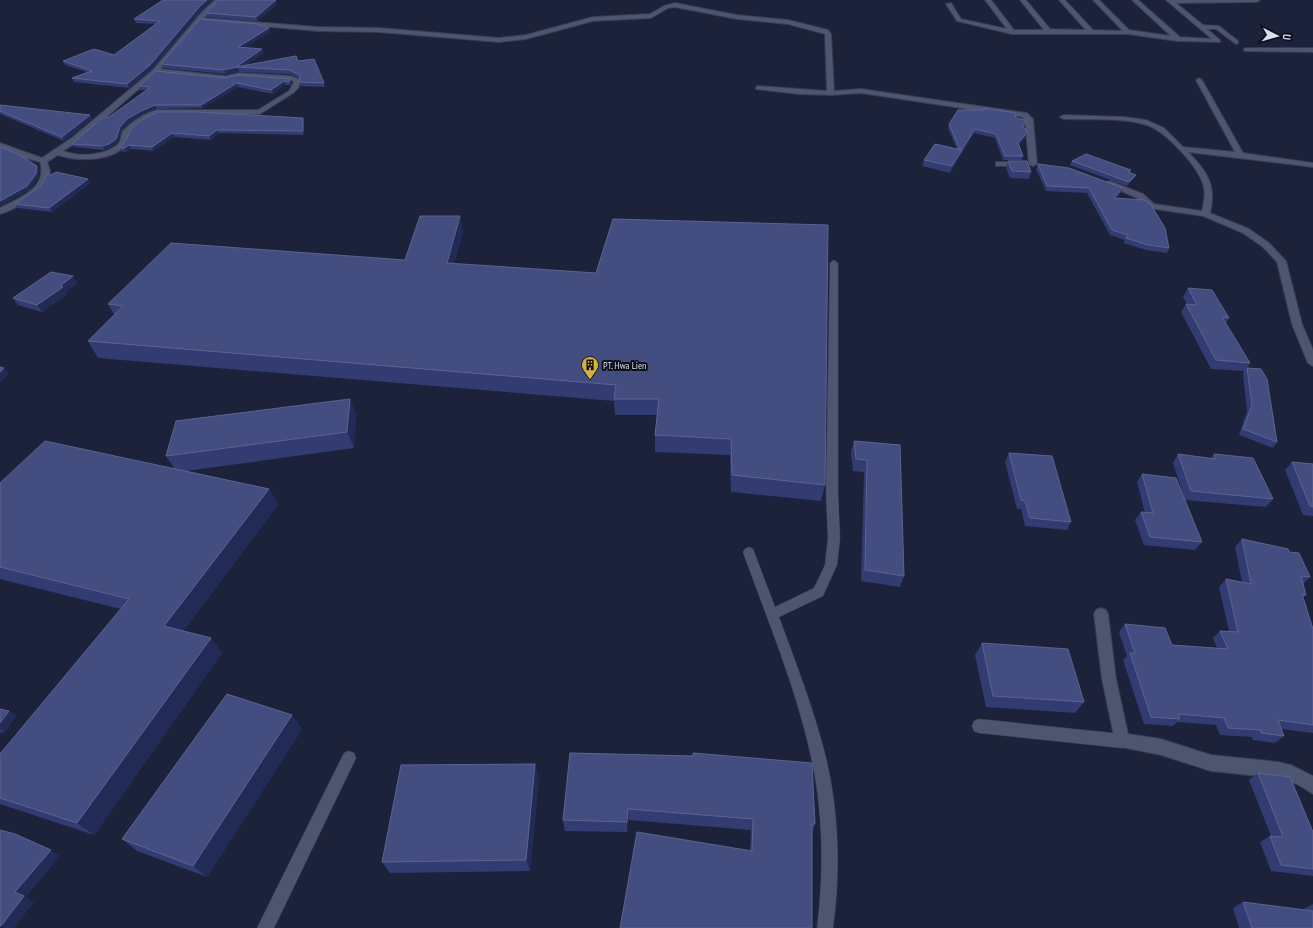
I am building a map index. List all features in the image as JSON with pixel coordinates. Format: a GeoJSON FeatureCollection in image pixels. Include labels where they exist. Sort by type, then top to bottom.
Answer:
{"type":"FeatureCollection","features":[{"type":"Feature","properties":{"kind":"street"},"geometry":{"type":"LineString","coordinates":[[43,161],[58,152],[105,115],[155,71],[199,19],[218,0]]}},
{"type":"Feature","properties":{"kind":"street"},"geometry":{"type":"LineString","coordinates":[[988,0],[1012,32]]}},
{"type":"Feature","properties":{"kind":"street"},"geometry":{"type":"LineString","coordinates":[[1022,0],[1045,30],[1050,32]]}},
{"type":"Feature","properties":{"kind":"street"},"geometry":{"type":"LineString","coordinates":[[1062,0],[1092,33]]}},
{"type":"Feature","properties":{"kind":"street"},"geometry":{"type":"LineString","coordinates":[[1096,0],[1120,22],[1127,32]]}},
{"type":"Feature","properties":{"kind":"street"},"geometry":{"type":"LineString","coordinates":[[1135,0],[1178,39]]}},
{"type":"Feature","properties":{"kind":"street"},"geometry":{"type":"LineString","coordinates":[[1169,0],[1218,41]]}},
{"type":"Feature","properties":{"kind":"street"},"geometry":{"type":"LineString","coordinates":[[1169,0],[1257,0]]}},
{"type":"Feature","properties":{"kind":"street"},"geometry":{"type":"LineString","coordinates":[[948,4],[959,20],[1012,32],[1127,32],[1178,39],[1239,42],[1217,27],[1201,27]]}},
{"type":"Feature","properties":{"kind":"street"},"geometry":{"type":"LineString","coordinates":[[199,19],[274,24],[318,29],[379,30],[498,40],[526,37],[593,19],[651,16],[666,7],[681,5],[726,15],[788,22],[826,31],[828,34],[831,93]]}},
{"type":"Feature","properties":{"kind":"street"},"geometry":{"type":"LineString","coordinates":[[1246,50],[1313,50]]}},
{"type":"Feature","properties":{"kind":"street"},"geometry":{"type":"LineString","coordinates":[[58,152],[81,158],[111,150],[121,145],[124,142],[126,133],[153,113],[260,112],[296,88],[298,81],[291,78],[239,75],[226,78],[155,71]]}},
{"type":"Feature","properties":{"kind":"street"},"geometry":{"type":"LineString","coordinates":[[1199,80],[1240,154]]}},
{"type":"Feature","properties":{"kind":"street"},"geometry":{"type":"LineString","coordinates":[[758,88],[831,93],[861,91],[1028,116],[1037,164],[999,164]]}},
{"type":"Feature","properties":{"kind":"street"},"geometry":{"type":"LineString","coordinates":[[1064,117],[1147,123],[1163,131],[1197,165],[1209,188],[1210,201],[1205,214]]}},
{"type":"Feature","properties":{"kind":"street"},"geometry":{"type":"LineString","coordinates":[[0,145],[17,153],[43,161],[47,169],[44,183],[31,194],[0,211]]}},
{"type":"Feature","properties":{"kind":"street"},"geometry":{"type":"LineString","coordinates":[[1180,149],[1240,154],[1313,165]]}},
{"type":"Feature","properties":{"kind":"street"},"geometry":{"type":"LineString","coordinates":[[1102,181],[1140,196],[1152,206],[1205,214],[1246,231],[1266,245],[1281,261],[1297,324],[1313,363]]}},
{"type":"Feature","properties":{"kind":"street"},"geometry":{"type":"LineString","coordinates":[[1101,614],[1109,679],[1122,741],[1161,747],[1210,763],[1231,767],[1285,771],[1306,780],[1313,786]]}},
{"type":"Feature","properties":{"kind":"lane"},"geometry":{"type":"LineString","coordinates":[[772,614],[819,592],[831,565],[834,538],[832,494],[834,263]]}},
{"type":"Feature","properties":{"kind":"lane"},"geometry":{"type":"LineString","coordinates":[[749,552],[803,702],[817,751],[827,807],[830,889],[825,928]]}},
{"type":"Feature","properties":{"kind":"lane"},"geometry":{"type":"LineString","coordinates":[[979,726],[1122,741]]}},
{"type":"Feature","properties":{"kind":"lane"},"geometry":{"type":"LineString","coordinates":[[265,928],[349,758]]}},
{"type":"Feature","properties":{"kind":"building"},"geometry":{"type":"Polygon","coordinates":[[[163,0],[207,0],[200,6],[150,65],[127,84],[72,78],[92,71],[63,61],[94,49],[114,55],[160,21],[134,19],[163,0]]]}},
{"type":"Feature","properties":{"kind":"building"},"geometry":{"type":"Polygon","coordinates":[[[218,0],[276,0],[256,17],[206,13],[218,0]]]}},
{"type":"Feature","properties":{"kind":"building"},"geometry":{"type":"Polygon","coordinates":[[[200,19],[257,24],[269,28],[238,47],[262,49],[236,67],[296,56],[298,61],[314,59],[324,83],[299,82],[300,75],[290,70],[238,67],[224,70],[161,64],[200,19]]]}},
{"type":"Feature","properties":{"kind":"building"},"geometry":{"type":"Polygon","coordinates":[[[156,71],[225,78],[238,75],[291,79],[289,82],[284,81],[271,90],[237,83],[201,105],[155,105],[127,119],[120,127],[116,139],[109,144],[103,146],[72,144],[103,117],[109,117],[151,87],[139,86],[156,71]]]}},
{"type":"Feature","properties":{"kind":"building"},"geometry":{"type":"Polygon","coordinates":[[[0,105],[90,115],[62,137],[0,111],[0,105]]]}},
{"type":"Feature","properties":{"kind":"building"},"geometry":{"type":"Polygon","coordinates":[[[984,108],[1015,113],[1016,118],[1025,120],[1026,123],[1022,127],[1026,129],[1027,133],[1018,143],[1023,156],[1005,156],[996,134],[975,129],[962,150],[960,150],[949,124],[958,110],[984,110],[984,108]]]}},
{"type":"Feature","properties":{"kind":"building"},"geometry":{"type":"Polygon","coordinates":[[[157,112],[198,112],[303,118],[303,131],[217,130],[209,136],[172,133],[152,147],[129,145],[124,148],[119,148],[125,142],[132,128],[142,120],[157,112]]]}},
{"type":"Feature","properties":{"kind":"building"},"geometry":{"type":"Polygon","coordinates":[[[935,144],[962,150],[952,166],[924,160],[935,144]]]}},
{"type":"Feature","properties":{"kind":"building"},"geometry":{"type":"Polygon","coordinates":[[[0,147],[18,154],[37,166],[36,174],[27,186],[0,201],[0,147]]]}},
{"type":"Feature","properties":{"kind":"building"},"geometry":{"type":"Polygon","coordinates":[[[1086,154],[1131,170],[1128,172],[1136,175],[1129,182],[1072,161],[1086,154]]]}},
{"type":"Feature","properties":{"kind":"building"},"geometry":{"type":"Polygon","coordinates":[[[1008,161],[1027,161],[1031,172],[1012,171],[1008,161]]]}},
{"type":"Feature","properties":{"kind":"building"},"geometry":{"type":"Polygon","coordinates":[[[1038,164],[1069,168],[1123,188],[1114,198],[1144,200],[1151,205],[1165,228],[1169,248],[1148,245],[1126,238],[1128,235],[1112,230],[1089,188],[1047,186],[1038,164]]]}},
{"type":"Feature","properties":{"kind":"building"},"geometry":{"type":"Polygon","coordinates":[[[56,172],[88,179],[49,208],[15,204],[41,186],[48,173],[51,175],[56,172]]]}},
{"type":"Feature","properties":{"kind":"building","name":"PT. Hwa Lien"},"geometry":{"type":"Polygon","coordinates":[[[420,216],[460,216],[447,263],[596,273],[613,219],[828,225],[825,485],[732,475],[731,439],[655,435],[659,399],[614,399],[616,385],[88,341],[123,306],[108,304],[171,243],[405,260],[420,216]]]}},
{"type":"Feature","properties":{"kind":"building"},"geometry":{"type":"Polygon","coordinates":[[[51,272],[73,276],[60,286],[63,287],[37,305],[13,298],[51,272]]]}},
{"type":"Feature","properties":{"kind":"building"},"geometry":{"type":"Polygon","coordinates":[[[1188,288],[1212,290],[1229,318],[1222,317],[1250,363],[1216,360],[1186,304],[1197,305],[1188,288]]]}},
{"type":"Feature","properties":{"kind":"building"},"geometry":{"type":"Polygon","coordinates":[[[1247,368],[1261,369],[1267,379],[1277,442],[1243,429],[1252,405],[1247,368]]]}},
{"type":"Feature","properties":{"kind":"building"},"geometry":{"type":"Polygon","coordinates":[[[350,399],[347,432],[166,456],[176,421],[350,399]]]}},
{"type":"Feature","properties":{"kind":"building"},"geometry":{"type":"Polygon","coordinates":[[[45,441],[269,489],[164,626],[211,638],[77,823],[0,798],[0,754],[129,599],[0,567],[0,483],[45,441]]]}},
{"type":"Feature","properties":{"kind":"building"},"geometry":{"type":"Polygon","coordinates":[[[854,441],[900,445],[904,576],[865,570],[867,460],[856,459],[854,441]]]}},
{"type":"Feature","properties":{"kind":"building"},"geometry":{"type":"Polygon","coordinates":[[[1009,453],[1052,456],[1071,522],[1030,518],[1025,501],[1021,500],[1009,453]]]}},
{"type":"Feature","properties":{"kind":"building"},"geometry":{"type":"Polygon","coordinates":[[[1178,454],[1216,459],[1214,454],[1253,458],[1273,499],[1191,491],[1178,454]]]}},
{"type":"Feature","properties":{"kind":"building"},"geometry":{"type":"Polygon","coordinates":[[[1292,462],[1313,464],[1313,507],[1310,506],[1292,462]]]}},
{"type":"Feature","properties":{"kind":"building"},"geometry":{"type":"Polygon","coordinates":[[[1142,474],[1176,478],[1202,542],[1150,537],[1141,512],[1153,513],[1142,474]]]}},
{"type":"Feature","properties":{"kind":"building"},"geometry":{"type":"Polygon","coordinates":[[[1242,539],[1288,549],[1289,552],[1299,553],[1310,577],[1301,576],[1306,595],[1302,594],[1313,629],[1313,725],[1278,720],[1284,736],[1261,733],[1260,730],[1228,728],[1224,718],[1178,714],[1180,719],[1151,717],[1130,653],[1135,653],[1125,624],[1165,628],[1172,645],[1228,649],[1220,631],[1238,632],[1226,579],[1251,584],[1242,539]]]}},
{"type":"Feature","properties":{"kind":"building"},"geometry":{"type":"Polygon","coordinates":[[[982,643],[1068,649],[1084,702],[993,696],[982,643]]]}},
{"type":"Feature","properties":{"kind":"building"},"geometry":{"type":"Polygon","coordinates":[[[227,694],[292,715],[193,866],[122,839],[227,694]]]}},
{"type":"Feature","properties":{"kind":"building"},"geometry":{"type":"Polygon","coordinates":[[[0,709],[9,711],[0,723],[0,709]]]}},
{"type":"Feature","properties":{"kind":"building"},"geometry":{"type":"Polygon","coordinates":[[[570,753],[693,756],[693,753],[812,763],[815,824],[812,824],[812,928],[620,928],[637,832],[752,851],[753,819],[628,809],[627,822],[563,820],[570,753]]]}},
{"type":"Feature","properties":{"kind":"building"},"geometry":{"type":"Polygon","coordinates":[[[535,764],[526,860],[382,862],[401,765],[535,764]]]}},
{"type":"Feature","properties":{"kind":"building"},"geometry":{"type":"Polygon","coordinates":[[[1258,773],[1290,777],[1313,832],[1313,869],[1281,865],[1270,836],[1283,837],[1258,773]]]}},
{"type":"Feature","properties":{"kind":"building"},"geometry":{"type":"Polygon","coordinates":[[[0,830],[15,834],[51,850],[15,892],[24,896],[1,926],[0,926],[0,830]]]}},
{"type":"Feature","properties":{"kind":"building"},"geometry":{"type":"Polygon","coordinates":[[[1243,902],[1313,911],[1313,928],[1252,928],[1243,902]]]}},
{"type":"Feature","properties":{"kind":"place","name":"PT. Hwa Lien"},"geometry":{"type":"Point","coordinates":[590,380]}}]}
